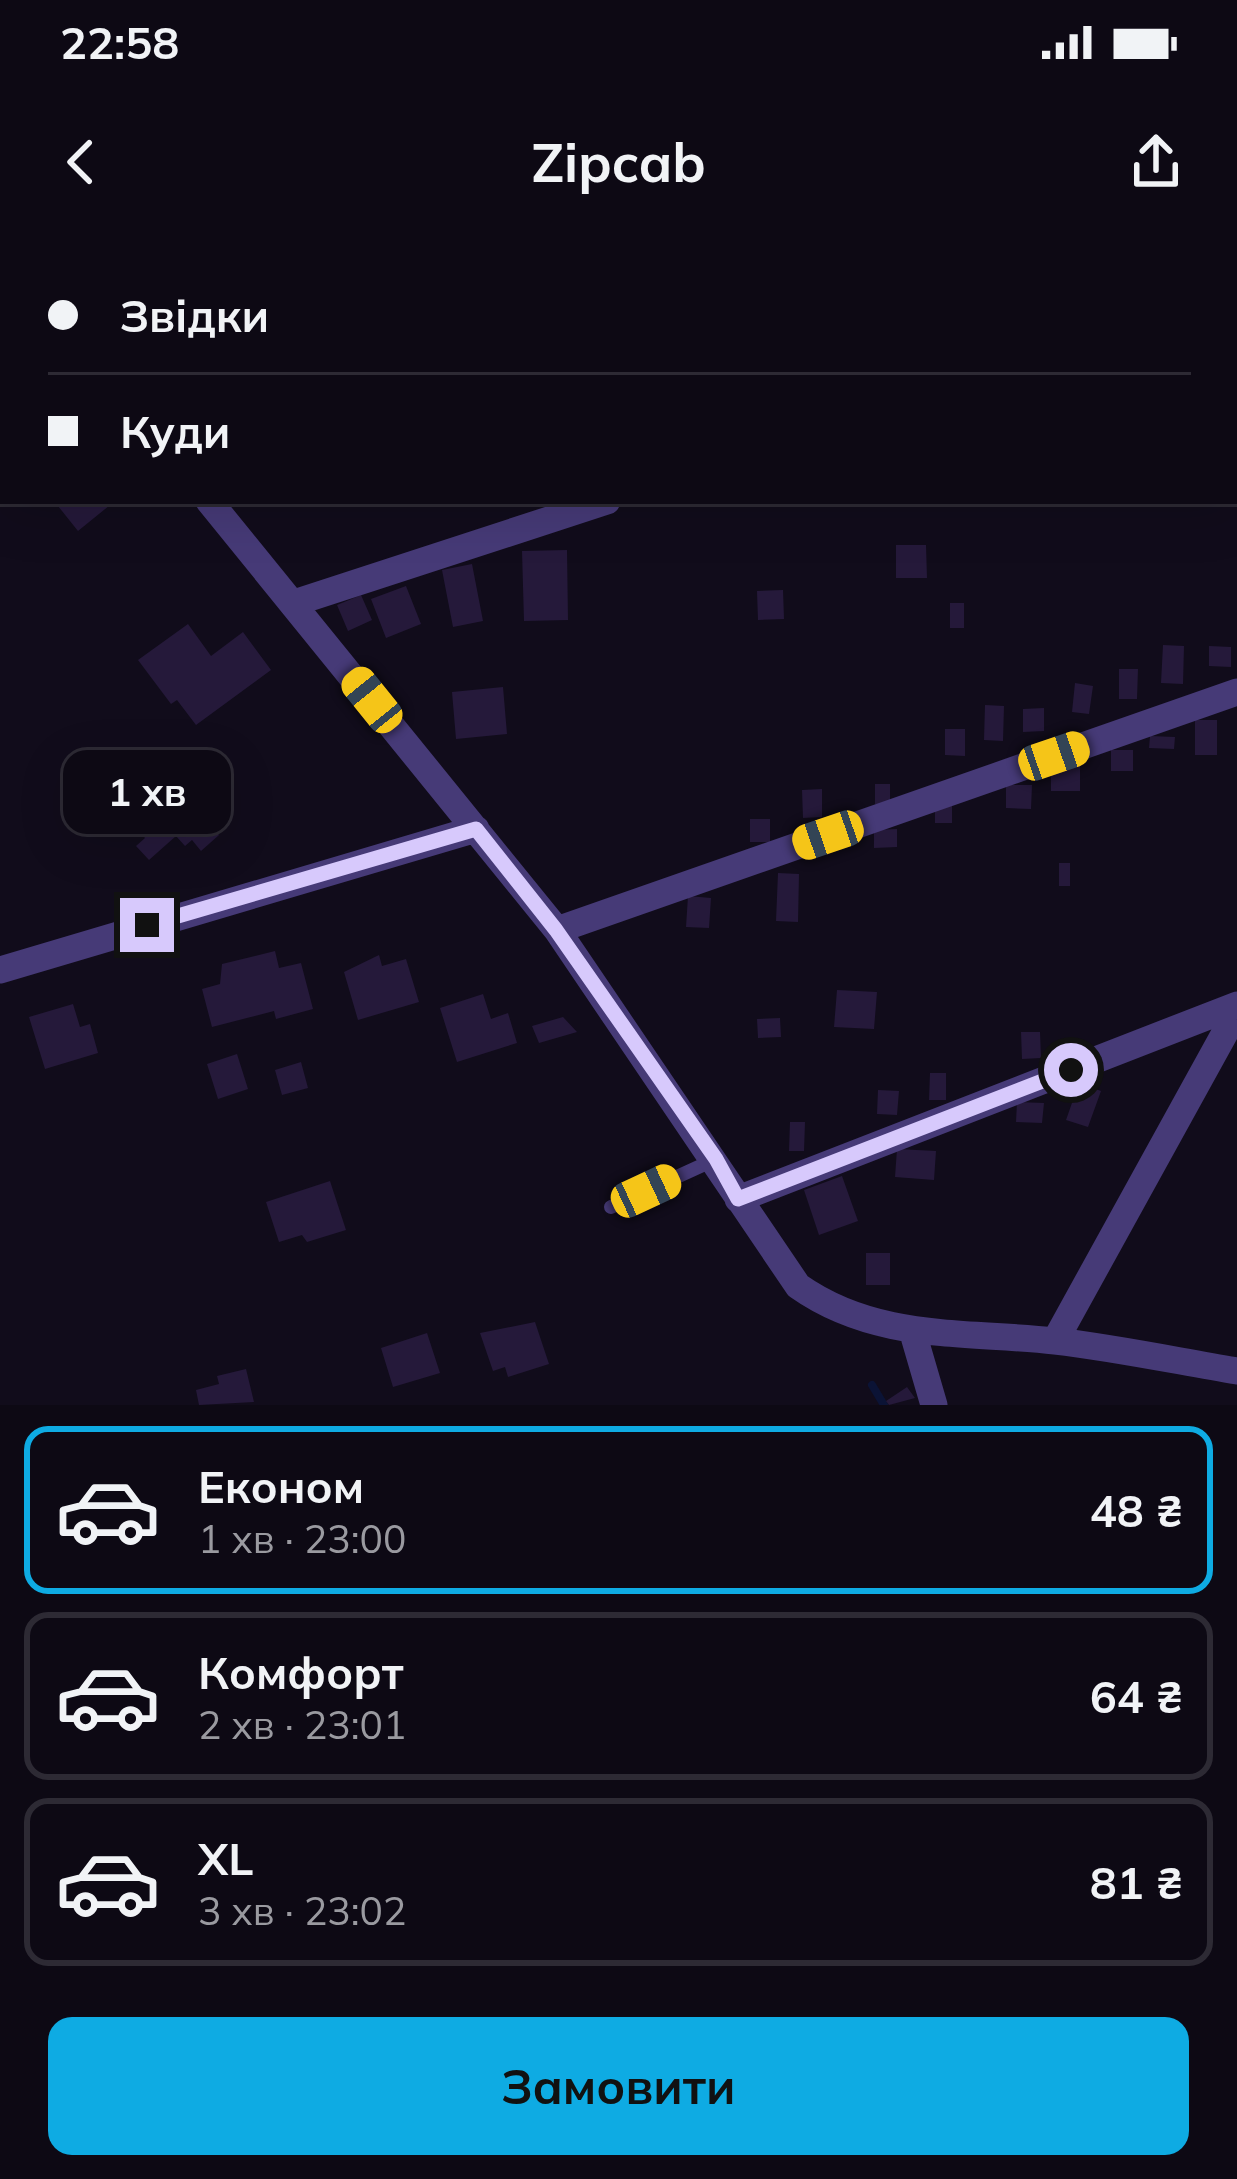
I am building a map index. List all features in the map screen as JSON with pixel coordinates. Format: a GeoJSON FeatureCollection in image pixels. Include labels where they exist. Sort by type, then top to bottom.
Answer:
{"type":"FeatureCollection","features":[{"type":"Feature","properties":{"kind":"street"},"geometry":{"type":"LineString","coordinates":[[212,504],[556,930],[798,1286],[828,1308],[913,1334],[1055,1341],[1237,1371]]}},
{"type":"Feature","properties":{"kind":"street"},"geometry":{"type":"LineString","coordinates":[[506,532],[513,504]]}},
{"type":"Feature","properties":{"kind":"street"},"geometry":{"type":"LineString","coordinates":[[294,603],[597,504]]}},
{"type":"Feature","properties":{"kind":"street"},"geometry":{"type":"LineString","coordinates":[[556,930],[1237,692]]}},
{"type":"Feature","properties":{"kind":"street"},"geometry":{"type":"LineString","coordinates":[[0,970],[476,829]]}},
{"type":"Feature","properties":{"kind":"street"},"geometry":{"type":"LineString","coordinates":[[738,1199],[1237,1008]]}},
{"type":"Feature","properties":{"kind":"street"},"geometry":{"type":"LineString","coordinates":[[1055,1341],[1237,1008]]}},
{"type":"Feature","properties":{"kind":"street"},"geometry":{"type":"LineString","coordinates":[[913,1334],[934,1405]]}},
{"type":"Feature","properties":{"kind":"lane"},"geometry":{"type":"LineString","coordinates":[[611,1207],[716,1159]]}},
{"type":"Feature","properties":{"kind":"building"},"geometry":{"type":"Polygon","coordinates":[[[56,504],[111,504],[78,531],[56,504]]]}},
{"type":"Feature","properties":{"kind":"building"},"geometry":{"type":"Polygon","coordinates":[[[896,545],[926,545],[927,578],[896,578],[896,545]]]}},
{"type":"Feature","properties":{"kind":"building"},"geometry":{"type":"Polygon","coordinates":[[[567,550],[568,620],[524,621],[522,551],[567,550]]]}},
{"type":"Feature","properties":{"kind":"building"},"geometry":{"type":"Polygon","coordinates":[[[472,564],[483,621],[453,627],[442,570],[472,564]]]}},
{"type":"Feature","properties":{"kind":"building"},"geometry":{"type":"Polygon","coordinates":[[[406,586],[421,624],[386,638],[371,599],[406,586]]]}},
{"type":"Feature","properties":{"kind":"building"},"geometry":{"type":"Polygon","coordinates":[[[783,590],[784,619],[758,620],[757,591],[783,590]]]}},
{"type":"Feature","properties":{"kind":"building"},"geometry":{"type":"Polygon","coordinates":[[[361,595],[372,620],[348,631],[337,605],[361,595]]]}},
{"type":"Feature","properties":{"kind":"building"},"geometry":{"type":"Polygon","coordinates":[[[950,603],[964,603],[964,628],[950,628],[950,603]]]}},
{"type":"Feature","properties":{"kind":"building"},"geometry":{"type":"Polygon","coordinates":[[[188,624],[211,656],[243,632],[271,670],[196,725],[177,700],[171,704],[138,660],[188,624]]]}},
{"type":"Feature","properties":{"kind":"building"},"geometry":{"type":"Polygon","coordinates":[[[1163,645],[1184,646],[1183,684],[1161,683],[1163,645]]]}},
{"type":"Feature","properties":{"kind":"building"},"geometry":{"type":"Polygon","coordinates":[[[1209,646],[1231,647],[1231,667],[1209,666],[1209,646]]]}},
{"type":"Feature","properties":{"kind":"building"},"geometry":{"type":"Polygon","coordinates":[[[1119,669],[1138,669],[1137,699],[1119,699],[1119,669]]]}},
{"type":"Feature","properties":{"kind":"building"},"geometry":{"type":"Polygon","coordinates":[[[1075,683],[1093,686],[1089,714],[1072,712],[1075,683]]]}},
{"type":"Feature","properties":{"kind":"building"},"geometry":{"type":"Polygon","coordinates":[[[503,687],[507,734],[456,739],[452,692],[503,687]]]}},
{"type":"Feature","properties":{"kind":"building"},"geometry":{"type":"Polygon","coordinates":[[[985,705],[1004,706],[1003,741],[984,740],[985,705]]]}},
{"type":"Feature","properties":{"kind":"building"},"geometry":{"type":"Polygon","coordinates":[[[1044,708],[1044,731],[1023,732],[1023,709],[1044,708]]]}},
{"type":"Feature","properties":{"kind":"building"},"geometry":{"type":"Polygon","coordinates":[[[1195,720],[1217,720],[1217,755],[1195,755],[1195,720]]]}},
{"type":"Feature","properties":{"kind":"building"},"geometry":{"type":"Polygon","coordinates":[[[945,729],[965,729],[965,756],[945,755],[945,729]]]}},
{"type":"Feature","properties":{"kind":"building"},"geometry":{"type":"Polygon","coordinates":[[[1150,736],[1175,737],[1174,749],[1149,748],[1150,736]]]}},
{"type":"Feature","properties":{"kind":"building"},"geometry":{"type":"Polygon","coordinates":[[[1111,750],[1133,750],[1133,771],[1111,771],[1111,750]]]}},
{"type":"Feature","properties":{"kind":"building"},"geometry":{"type":"Polygon","coordinates":[[[1051,760],[1080,760],[1080,791],[1051,791],[1051,760]]]}},
{"type":"Feature","properties":{"kind":"building"},"geometry":{"type":"Polygon","coordinates":[[[875,784],[890,784],[890,804],[875,804],[875,784]]]}},
{"type":"Feature","properties":{"kind":"building"},"geometry":{"type":"Polygon","coordinates":[[[1006,785],[1032,785],[1031,809],[1006,808],[1006,785]]]}},
{"type":"Feature","properties":{"kind":"building"},"geometry":{"type":"Polygon","coordinates":[[[177,786],[219,835],[201,851],[192,840],[185,846],[176,836],[149,860],[136,846],[145,838],[136,827],[177,786]]]}},
{"type":"Feature","properties":{"kind":"building"},"geometry":{"type":"Polygon","coordinates":[[[822,789],[822,817],[803,818],[802,790],[822,789]]]}},
{"type":"Feature","properties":{"kind":"building"},"geometry":{"type":"Polygon","coordinates":[[[952,805],[952,823],[935,823],[935,806],[952,805]]]}},
{"type":"Feature","properties":{"kind":"building"},"geometry":{"type":"Polygon","coordinates":[[[750,819],[770,819],[770,842],[750,842],[750,819]]]}},
{"type":"Feature","properties":{"kind":"building"},"geometry":{"type":"Polygon","coordinates":[[[897,829],[897,847],[874,848],[874,830],[897,829]]]}},
{"type":"Feature","properties":{"kind":"building"},"geometry":{"type":"Polygon","coordinates":[[[1059,863],[1070,863],[1070,886],[1059,886],[1059,863]]]}},
{"type":"Feature","properties":{"kind":"building"},"geometry":{"type":"Polygon","coordinates":[[[778,873],[799,874],[798,922],[776,921],[778,873]]]}},
{"type":"Feature","properties":{"kind":"building"},"geometry":{"type":"Polygon","coordinates":[[[688,896],[711,898],[709,928],[686,927],[688,896]]]}},
{"type":"Feature","properties":{"kind":"building"},"geometry":{"type":"Polygon","coordinates":[[[275,951],[279,968],[301,963],[313,1009],[276,1019],[274,1011],[212,1027],[202,989],[220,984],[222,964],[275,951]]]}},
{"type":"Feature","properties":{"kind":"building"},"geometry":{"type":"Polygon","coordinates":[[[379,955],[382,966],[406,959],[419,1002],[358,1020],[344,972],[379,955]]]}},
{"type":"Feature","properties":{"kind":"building"},"geometry":{"type":"Polygon","coordinates":[[[837,990],[877,992],[874,1029],[834,1027],[837,990]]]}},
{"type":"Feature","properties":{"kind":"building"},"geometry":{"type":"Polygon","coordinates":[[[483,994],[491,1019],[508,1013],[517,1043],[457,1062],[440,1008],[483,994]]]}},
{"type":"Feature","properties":{"kind":"building"},"geometry":{"type":"Polygon","coordinates":[[[73,1004],[80,1027],[90,1024],[98,1053],[45,1069],[29,1017],[73,1004]]]}},
{"type":"Feature","properties":{"kind":"building"},"geometry":{"type":"Polygon","coordinates":[[[563,1017],[577,1032],[539,1043],[532,1026],[563,1017]]]}},
{"type":"Feature","properties":{"kind":"building"},"geometry":{"type":"Polygon","coordinates":[[[780,1018],[781,1037],[758,1038],[757,1019],[780,1018]]]}},
{"type":"Feature","properties":{"kind":"building"},"geometry":{"type":"Polygon","coordinates":[[[1021,1032],[1040,1032],[1041,1058],[1022,1059],[1021,1032]]]}},
{"type":"Feature","properties":{"kind":"building"},"geometry":{"type":"Polygon","coordinates":[[[237,1054],[248,1089],[218,1099],[207,1064],[237,1054]]]}},
{"type":"Feature","properties":{"kind":"building"},"geometry":{"type":"Polygon","coordinates":[[[301,1062],[308,1088],[282,1095],[275,1070],[301,1062]]]}},
{"type":"Feature","properties":{"kind":"building"},"geometry":{"type":"Polygon","coordinates":[[[930,1073],[946,1073],[946,1100],[929,1100],[930,1073]]]}},
{"type":"Feature","properties":{"kind":"building"},"geometry":{"type":"Polygon","coordinates":[[[1079,1083],[1101,1091],[1088,1127],[1066,1120],[1079,1083]]]}},
{"type":"Feature","properties":{"kind":"building"},"geometry":{"type":"Polygon","coordinates":[[[878,1090],[899,1091],[897,1115],[877,1114],[878,1090]]]}},
{"type":"Feature","properties":{"kind":"building"},"geometry":{"type":"Polygon","coordinates":[[[1017,1102],[1044,1103],[1042,1123],[1016,1122],[1017,1102]]]}},
{"type":"Feature","properties":{"kind":"building"},"geometry":{"type":"Polygon","coordinates":[[[790,1122],[805,1122],[804,1151],[789,1151],[790,1122]]]}},
{"type":"Feature","properties":{"kind":"building"},"geometry":{"type":"Polygon","coordinates":[[[897,1149],[936,1151],[934,1180],[895,1177],[897,1149]]]}},
{"type":"Feature","properties":{"kind":"building"},"geometry":{"type":"Polygon","coordinates":[[[842,1176],[858,1221],[819,1235],[804,1190],[842,1176]]]}},
{"type":"Feature","properties":{"kind":"building"},"geometry":{"type":"Polygon","coordinates":[[[330,1181],[346,1230],[307,1242],[302,1235],[279,1242],[266,1202],[330,1181]]]}},
{"type":"Feature","properties":{"kind":"building"},"geometry":{"type":"Polygon","coordinates":[[[866,1253],[890,1253],[890,1285],[866,1285],[866,1253]]]}},
{"type":"Feature","properties":{"kind":"building"},"geometry":{"type":"Polygon","coordinates":[[[535,1322],[549,1364],[508,1377],[505,1367],[493,1371],[480,1333],[535,1322]]]}},
{"type":"Feature","properties":{"kind":"building"},"geometry":{"type":"Polygon","coordinates":[[[427,1333],[440,1373],[393,1387],[381,1348],[427,1333]]]}},
{"type":"Feature","properties":{"kind":"building"},"geometry":{"type":"Polygon","coordinates":[[[246,1369],[254,1402],[199,1405],[196,1390],[219,1384],[217,1376],[246,1369]]]}},
{"type":"Feature","properties":{"kind":"building"},"geometry":{"type":"Polygon","coordinates":[[[907,1387],[915,1398],[889,1405],[886,1401],[907,1387]]]}},
{"type":"Feature","properties":{"kind":"waterway"},"geometry":{"type":"LineString","coordinates":[[872,1385],[884,1405]]}},
{"type":"Feature","properties":{"kind":"route"},"geometry":{"type":"LineString","coordinates":[[147,925],[411,844],[476,829],[556,930],[716,1159],[738,1199],[1071,1070]]}}]}
